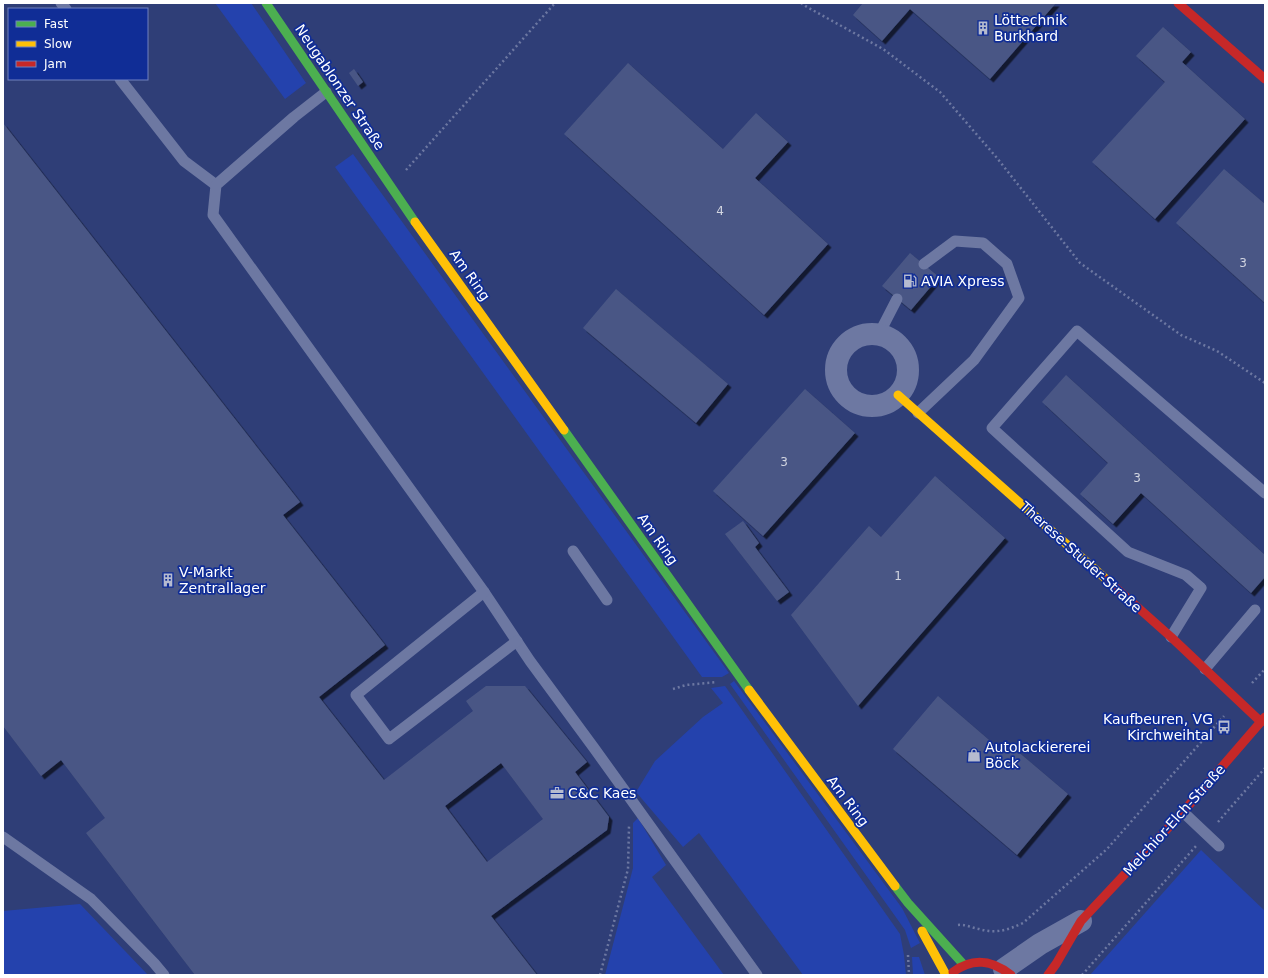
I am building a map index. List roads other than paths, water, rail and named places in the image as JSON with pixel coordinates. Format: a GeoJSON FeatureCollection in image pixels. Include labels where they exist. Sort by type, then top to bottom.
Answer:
{"type":"FeatureCollection","features":[{"type":"Feature","properties":{"kind":"street","name":"Neugablonzer Straße"},"geometry":{"type":"LineString","coordinates":[[266,3],[390,187]]}},
{"type":"Feature","properties":{"kind":"street"},"geometry":{"type":"LineString","coordinates":[[1178,3],[1265,79]]}},
{"type":"Feature","properties":{"kind":"street","name":"Am Ring"},"geometry":{"type":"LineString","coordinates":[[390,187],[776,728],[908,903],[964,964],[948,975],[908,903]]}},
{"type":"Feature","properties":{"kind":"street"},"geometry":{"type":"LineString","coordinates":[[867,334],[879,334],[894,341],[905,354],[908,364],[908,375],[905,386],[898,395],[888,403],[876,406],[864,405],[852,400],[843,392],[837,381],[835,368],[838,356],[845,345],[855,338],[867,334]]}},
{"type":"Feature","properties":{"kind":"street","name":"Therese-Studer-Straße"},"geometry":{"type":"LineString","coordinates":[[898,395],[1171,637],[1237,700],[1263,720]]}},
{"type":"Feature","properties":{"kind":"street","name":"Melchior-Elch-Straße"},"geometry":{"type":"LineString","coordinates":[[1048,975],[1081,921],[1183,812],[1263,720]]}},
{"type":"Feature","properties":{"kind":"street","name":"Melchior-Elch-Straße"},"geometry":{"type":"LineString","coordinates":[[1008,972],[1040,944],[1081,921]]}},
{"type":"Feature","properties":{"kind":"street"},"geometry":{"type":"LineString","coordinates":[[964,964],[986,962],[995,964],[1008,972]]}},
{"type":"Feature","properties":{"kind":"lane"},"geometry":{"type":"LineString","coordinates":[[121,80],[184,162],[216,186]]}},
{"type":"Feature","properties":{"kind":"lane"},"geometry":{"type":"LineString","coordinates":[[326,92],[294,117],[216,186],[213,215],[484,592],[530,661],[757,975]]}},
{"type":"Feature","properties":{"kind":"lane"},"geometry":{"type":"LineString","coordinates":[[918,413],[974,360],[1019,298],[1007,264],[983,243],[955,241],[924,264]]}},
{"type":"Feature","properties":{"kind":"lane"},"geometry":{"type":"LineString","coordinates":[[879,334],[897,299]]}},
{"type":"Feature","properties":{"kind":"lane"},"geometry":{"type":"LineString","coordinates":[[1171,637],[1201,588],[1186,575],[1128,552],[992,428],[1077,331],[1265,493]]}},
{"type":"Feature","properties":{"kind":"lane"},"geometry":{"type":"LineString","coordinates":[[573,551],[607,600]]}},
{"type":"Feature","properties":{"kind":"lane"},"geometry":{"type":"LineString","coordinates":[[484,592],[356,695],[389,739],[517,641]]}},
{"type":"Feature","properties":{"kind":"lane"},"geometry":{"type":"LineString","coordinates":[[1205,669],[1255,610]]}},
{"type":"Feature","properties":{"kind":"lane"},"geometry":{"type":"LineString","coordinates":[[1183,812],[1219,846]]}},
{"type":"Feature","properties":{"kind":"lane"},"geometry":{"type":"LineString","coordinates":[[3,837],[91,899],[164,975]]}},
{"type":"Feature","properties":{"kind":"place","name":"Löttechnik Burkhard"},"geometry":{"type":"Point","coordinates":[983,28]}},
{"type":"Feature","properties":{"kind":"place","name":"AVIA Xpress"},"geometry":{"type":"Point","coordinates":[910,281]}},
{"type":"Feature","properties":{"kind":"place","name":"V-Markt Zentrallager"},"geometry":{"type":"Point","coordinates":[168,580]}},
{"type":"Feature","properties":{"kind":"place","name":"Kaufbeuren, VG Kirchweihtal"},"geometry":{"type":"Point","coordinates":[1224,727]}},
{"type":"Feature","properties":{"kind":"place","name":"Autolackiererei Böck"},"geometry":{"type":"Point","coordinates":[974,755]}},
{"type":"Feature","properties":{"kind":"place","name":"C&C Kaes"},"geometry":{"type":"Point","coordinates":[557,793]}}]}
